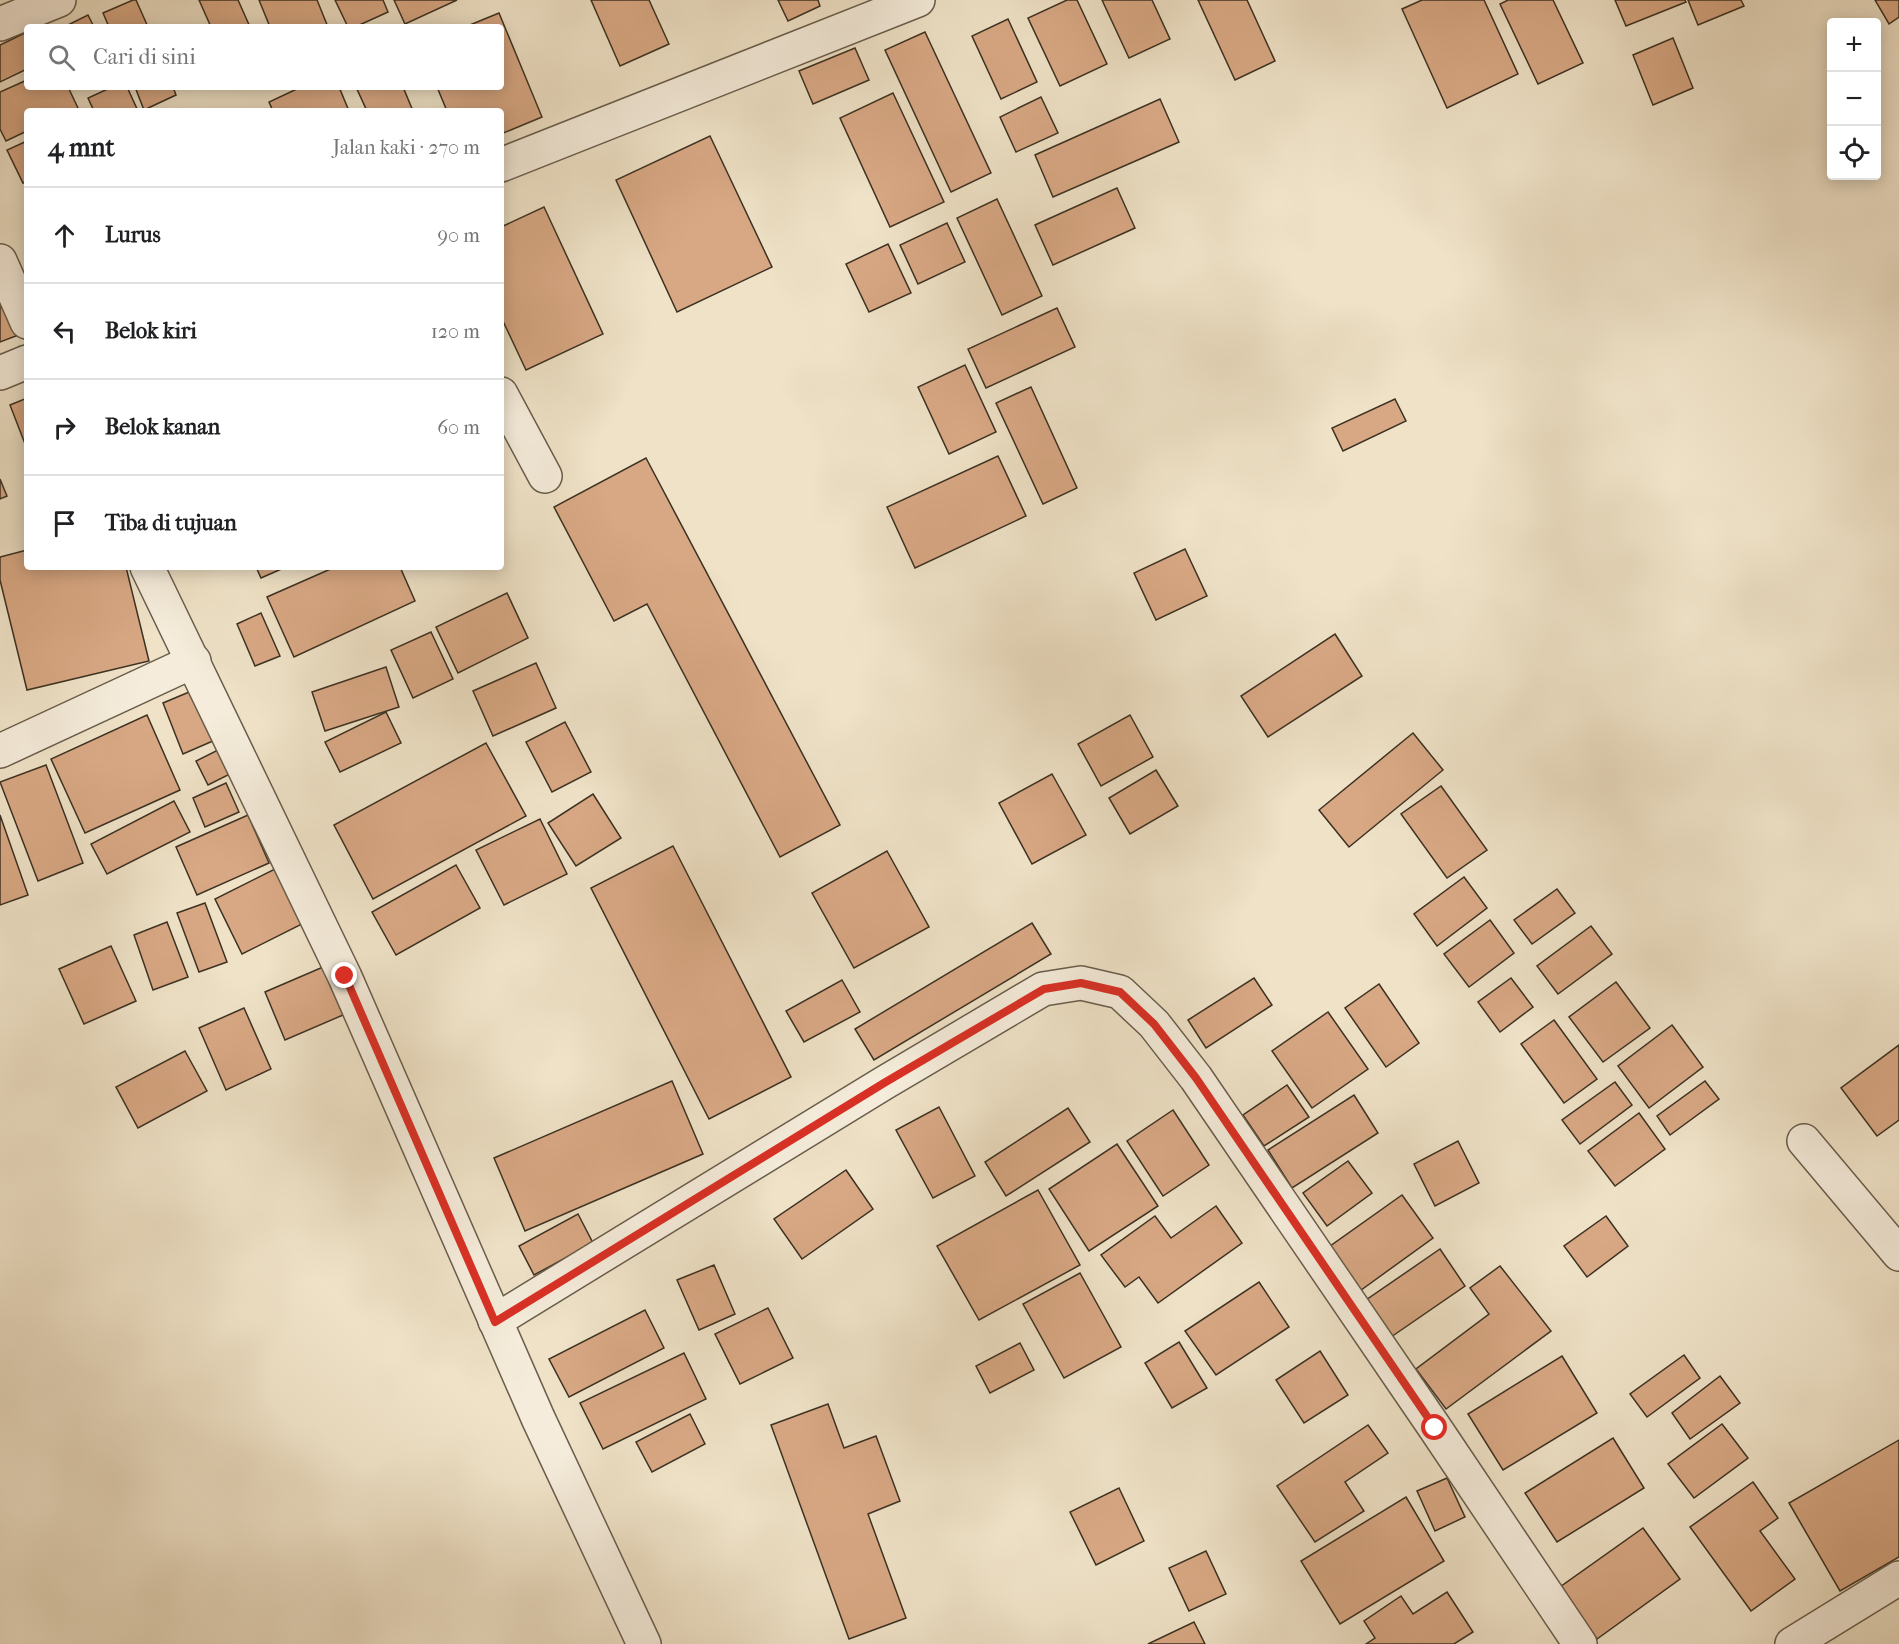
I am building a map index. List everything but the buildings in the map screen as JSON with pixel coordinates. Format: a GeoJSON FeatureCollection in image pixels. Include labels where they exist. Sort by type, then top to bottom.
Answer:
{"type":"FeatureCollection","features":[{"type":"Feature","properties":{"kind":"street"},"geometry":{"type":"LineString","coordinates":[[0,24],[59,0]]}},
{"type":"Feature","properties":{"kind":"street"},"geometry":{"type":"LineString","coordinates":[[504,164],[918,0]]}},
{"type":"Feature","properties":{"kind":"street"},"geometry":{"type":"LineString","coordinates":[[0,261],[24,315]]}},
{"type":"Feature","properties":{"kind":"street"},"geometry":{"type":"LineString","coordinates":[[0,373],[24,363]]}},
{"type":"Feature","properties":{"kind":"street"},"geometry":{"type":"LineString","coordinates":[[504,400],[544,476]]}},
{"type":"Feature","properties":{"kind":"street"},"geometry":{"type":"LineString","coordinates":[[148,570],[345,976],[495,1322],[644,1644]]}},
{"type":"Feature","properties":{"kind":"street"},"geometry":{"type":"LineString","coordinates":[[0,751],[194,662]]}},
{"type":"Feature","properties":{"kind":"street"},"geometry":{"type":"LineString","coordinates":[[495,1322],[884,1083],[1044,989],[1081,983],[1120,992],[1154,1024],[1196,1078],[1580,1644]]}},
{"type":"Feature","properties":{"kind":"street"},"geometry":{"type":"LineString","coordinates":[[1804,1141],[1899,1254]]}},
{"type":"Feature","properties":{"kind":"street"},"geometry":{"type":"LineString","coordinates":[[1792,1644],[1899,1578]]}},
{"type":"Feature","properties":{"kind":"route"},"geometry":{"type":"LineString","coordinates":[[345,976],[495,1322],[884,1083],[1044,989],[1081,983],[1120,992],[1154,1024],[1196,1078],[1435,1428]]}}]}
